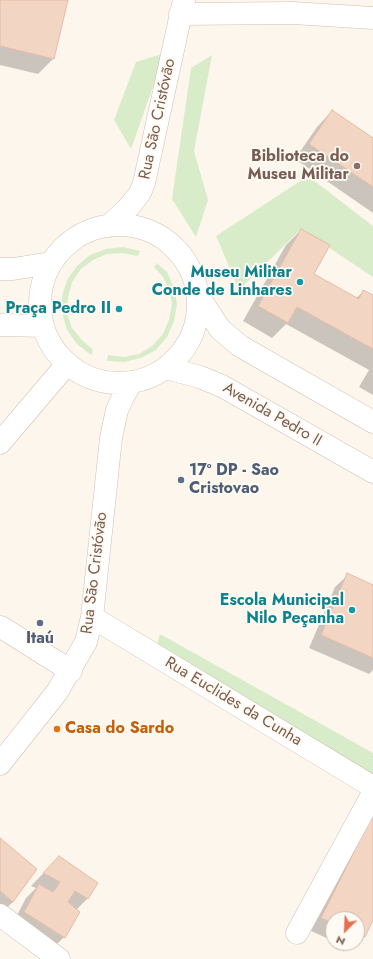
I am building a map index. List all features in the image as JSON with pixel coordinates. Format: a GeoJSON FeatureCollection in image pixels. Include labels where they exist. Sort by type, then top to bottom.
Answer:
{"type":"FeatureCollection","features":[{"type":"Feature","properties":{"kind":"street"},"geometry":{"type":"LineString","coordinates":[[182,7],[286,7],[373,18]]}},
{"type":"Feature","properties":{"kind":"street","name":"Rua São Cristóvão"},"geometry":{"type":"LineString","coordinates":[[109,226],[130,207],[140,193],[144,183],[182,7]]}},
{"type":"Feature","properties":{"kind":"street"},"geometry":{"type":"LineString","coordinates":[[197,294],[197,314],[190,338],[180,355],[166,368],[151,376],[132,382],[112,383],[99,380],[75,370],[54,350],[43,326],[40,296],[46,274],[51,263],[62,250],[72,241],[93,230],[109,226],[129,226],[148,231],[163,239],[177,251],[188,266],[197,294],[217,325],[240,346],[373,422]]}},
{"type":"Feature","properties":{"kind":"street"},"geometry":{"type":"LineString","coordinates":[[0,269],[12,270],[51,263]]}},
{"type":"Feature","properties":{"kind":"street"},"geometry":{"type":"LineString","coordinates":[[0,325],[43,326]]}},
{"type":"Feature","properties":{"kind":"street"},"geometry":{"type":"LineString","coordinates":[[0,443],[67,364]]}},
{"type":"Feature","properties":{"kind":"street","name":"Avenida Pedro II"},"geometry":{"type":"LineString","coordinates":[[166,368],[200,377],[222,386],[373,472]]}},
{"type":"Feature","properties":{"kind":"street","name":"Rua São Cristóvão"},"geometry":{"type":"LineString","coordinates":[[0,764],[57,692],[71,671],[86,642],[92,617],[111,438],[117,410],[132,382]]}},
{"type":"Feature","properties":{"kind":"street","name":"Rua Euclides da Cunha"},"geometry":{"type":"LineString","coordinates":[[92,617],[373,787]]}},
{"type":"Feature","properties":{"kind":"street"},"geometry":{"type":"LineString","coordinates":[[1,627],[71,671]]}},
{"type":"Feature","properties":{"kind":"street"},"geometry":{"type":"LineString","coordinates":[[297,933],[373,793]]}},
{"type":"Feature","properties":{"kind":"street"},"geometry":{"type":"LineString","coordinates":[[0,916],[58,959]]}},
{"type":"Feature","properties":{"kind":"green space"},"geometry":{"type":"Polygon","coordinates":[[[165,53],[131,149],[114,120],[136,62],[165,53]]]}},
{"type":"Feature","properties":{"kind":"green space"},"geometry":{"type":"Polygon","coordinates":[[[212,55],[194,151],[208,200],[196,237],[172,199],[191,68],[212,55]]]}},
{"type":"Feature","properties":{"kind":"green space"},"geometry":{"type":"Polygon","coordinates":[[[308,176],[373,226],[373,277],[301,229],[239,290],[216,236],[308,176]]]}},
{"type":"Feature","properties":{"kind":"green space"},"geometry":{"type":"Polygon","coordinates":[[[123,247],[140,251],[138,256],[122,253],[107,254],[93,260],[81,269],[72,282],[68,297],[67,314],[72,328],[93,350],[91,355],[77,344],[67,330],[62,313],[62,296],[67,280],[77,266],[90,255],[106,249],[123,247]]]}},
{"type":"Feature","properties":{"kind":"green space"},"geometry":{"type":"Polygon","coordinates":[[[157,263],[167,272],[174,288],[177,304],[174,321],[167,337],[156,350],[141,358],[124,362],[107,361],[108,355],[124,357],[139,354],[152,346],[163,334],[169,320],[172,303],[169,289],[163,277],[154,267],[157,263]]]}},
{"type":"Feature","properties":{"kind":"green space"},"geometry":{"type":"Polygon","coordinates":[[[160,634],[373,753],[373,794],[152,662],[160,634]]]}},
{"type":"Feature","properties":{"kind":"building"},"geometry":{"type":"Polygon","coordinates":[[[0,0],[68,0],[54,59],[0,46],[0,0]]]}},
{"type":"Feature","properties":{"kind":"building","name":"Biblioteca do Museu Militar"},"geometry":{"type":"Polygon","coordinates":[[[332,110],[373,138],[373,187],[309,144],[332,110]]]}},
{"type":"Feature","properties":{"kind":"building","name":"Museu Militar Conde de Linhares"},"geometry":{"type":"Polygon","coordinates":[[[301,229],[330,245],[314,274],[359,299],[363,290],[373,295],[373,349],[297,307],[288,323],[258,306],[301,229]]]}},
{"type":"Feature","properties":{"kind":"building","name":"Escola Municipal Nilo Peçanha"},"geometry":{"type":"Polygon","coordinates":[[[347,573],[373,585],[373,658],[321,635],[347,573]]]}},
{"type":"Feature","properties":{"kind":"building"},"geometry":{"type":"Polygon","coordinates":[[[371,818],[373,819],[373,920],[365,937],[365,911],[325,911],[325,920],[321,918],[371,818]]]}},
{"type":"Feature","properties":{"kind":"building"},"geometry":{"type":"Polygon","coordinates":[[[0,838],[37,869],[13,902],[0,891],[0,838]]]}},
{"type":"Feature","properties":{"kind":"building"},"geometry":{"type":"Polygon","coordinates":[[[59,856],[98,883],[88,899],[75,891],[68,902],[80,912],[65,938],[24,912],[39,884],[53,892],[60,882],[43,873],[59,856]]]}},
{"type":"Feature","properties":{"kind":"place","name":"Biblioteca do Museu Militar"},"geometry":{"type":"Point","coordinates":[357,166]}},
{"type":"Feature","properties":{"kind":"place","name":"Museu Militar Conde de Linhares"},"geometry":{"type":"Point","coordinates":[300,282]}},
{"type":"Feature","properties":{"kind":"place","name":"Praça Pedro II"},"geometry":{"type":"Point","coordinates":[119,309]}},
{"type":"Feature","properties":{"kind":"place","name":"17º DP - Sao Cristovao"},"geometry":{"type":"Point","coordinates":[181,480]}},
{"type":"Feature","properties":{"kind":"place","name":"Escola Municipal Nilo Peçanha"},"geometry":{"type":"Point","coordinates":[352,610]}},
{"type":"Feature","properties":{"kind":"place","name":"Itaú"},"geometry":{"type":"Point","coordinates":[40,623]}},
{"type":"Feature","properties":{"kind":"place","name":"Casa do Sardo"},"geometry":{"type":"Point","coordinates":[57,729]}}]}
